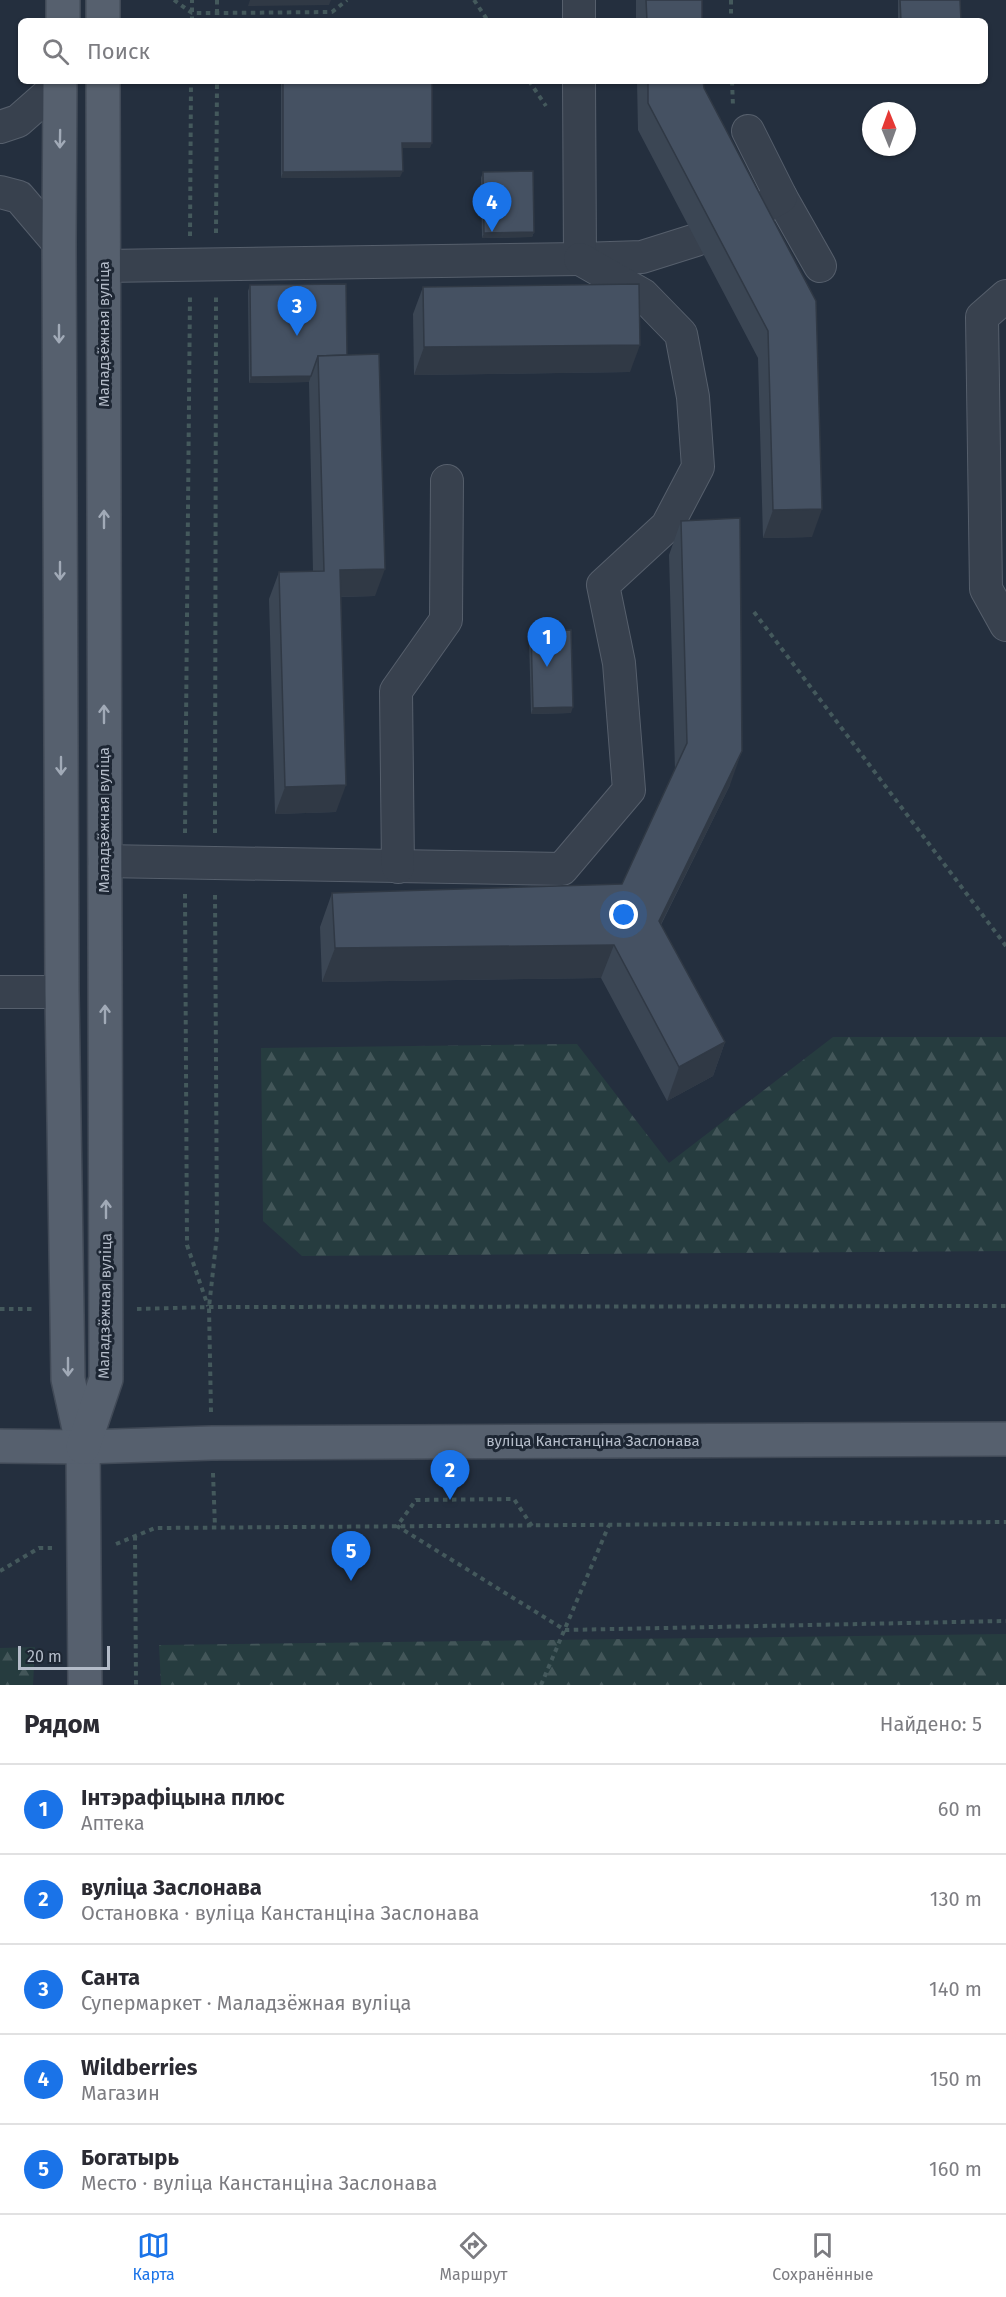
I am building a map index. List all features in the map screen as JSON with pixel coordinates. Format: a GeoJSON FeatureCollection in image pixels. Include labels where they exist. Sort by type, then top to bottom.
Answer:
{"type":"FeatureCollection","features":[{"type":"Feature","properties":{"kind":"main road"},"geometry":{"type":"LineString","coordinates":[[63,0],[63,18]]}},
{"type":"Feature","properties":{"kind":"main road"},"geometry":{"type":"LineString","coordinates":[[103,0],[103,18]]}},
{"type":"Feature","properties":{"kind":"main road"},"geometry":{"type":"LineString","coordinates":[[60,84],[62,992],[68,1379],[83,1447],[85,1685]]}},
{"type":"Feature","properties":{"kind":"main road","name":"Маладзёжная вуліца"},"geometry":{"type":"LineString","coordinates":[[83,1447],[106,1379],[103,84]]}},
{"type":"Feature","properties":{"kind":"main road","name":"вуліца Канстанціна Заслонава"},"geometry":{"type":"LineString","coordinates":[[0,1446],[1006,1439]]}},
{"type":"Feature","properties":{"kind":"street"},"geometry":{"type":"LineString","coordinates":[[579,0],[579,18]]}},
{"type":"Feature","properties":{"kind":"street"},"geometry":{"type":"LineString","coordinates":[[0,128],[18,121],[58,84]]}},
{"type":"Feature","properties":{"kind":"street"},"geometry":{"type":"LineString","coordinates":[[579,84],[580,259]]}},
{"type":"Feature","properties":{"kind":"street"},"geometry":{"type":"LineString","coordinates":[[748,131],[781,197],[820,266]]}},
{"type":"Feature","properties":{"kind":"street"},"geometry":{"type":"LineString","coordinates":[[0,192],[19,197],[59,244]]}},
{"type":"Feature","properties":{"kind":"street"},"geometry":{"type":"LineString","coordinates":[[746,218],[781,197]]}},
{"type":"Feature","properties":{"kind":"street"},"geometry":{"type":"LineString","coordinates":[[104,266],[580,259],[642,256],[696,240]]}},
{"type":"Feature","properties":{"kind":"street"},"geometry":{"type":"LineString","coordinates":[[104,861],[562,869],[629,790],[619,663],[603,585],[667,526],[698,467],[693,397],[681,334],[643,295],[580,259]]}},
{"type":"Feature","properties":{"kind":"street"},"geometry":{"type":"LineString","coordinates":[[1006,296],[982,317],[986,589],[1006,625]]}},
{"type":"Feature","properties":{"kind":"street"},"geometry":{"type":"LineString","coordinates":[[398,867],[396,692],[446,620],[447,481]]}},
{"type":"Feature","properties":{"kind":"street"},"geometry":{"type":"LineString","coordinates":[[0,992],[62,992]]}},
{"type":"Feature","properties":{"kind":"path"},"geometry":{"type":"LineString","coordinates":[[174,0],[192,13],[217,14],[332,12],[347,0]]}},
{"type":"Feature","properties":{"kind":"path"},"geometry":{"type":"LineString","coordinates":[[192,0],[192,18]]}},
{"type":"Feature","properties":{"kind":"path"},"geometry":{"type":"LineString","coordinates":[[217,0],[217,18]]}},
{"type":"Feature","properties":{"kind":"path"},"geometry":{"type":"LineString","coordinates":[[474,0],[486,18]]}},
{"type":"Feature","properties":{"kind":"path"},"geometry":{"type":"LineString","coordinates":[[730,0],[731,18]]}},
{"type":"Feature","properties":{"kind":"path"},"geometry":{"type":"LineString","coordinates":[[191,84],[203,266],[200,862],[187,1245],[208,1306]]}},
{"type":"Feature","properties":{"kind":"path"},"geometry":{"type":"LineString","coordinates":[[208,1306],[217,1235],[200,862],[203,266],[217,84]]}},
{"type":"Feature","properties":{"kind":"path"},"geometry":{"type":"LineString","coordinates":[[531,84],[552,114]]}},
{"type":"Feature","properties":{"kind":"path"},"geometry":{"type":"LineString","coordinates":[[754,612],[1006,946]]}},
{"type":"Feature","properties":{"kind":"path"},"geometry":{"type":"LineString","coordinates":[[208,1306],[1006,1306]]}},
{"type":"Feature","properties":{"kind":"path"},"geometry":{"type":"LineString","coordinates":[[397,1526],[416,1500],[514,1499],[532,1526]]}},
{"type":"Feature","properties":{"kind":"path"},"geometry":{"type":"LineString","coordinates":[[136,1685],[135,1536],[154,1528],[1006,1522]]}},
{"type":"Feature","properties":{"kind":"path"},"geometry":{"type":"LineString","coordinates":[[541,1685],[609,1525]]}},
{"type":"Feature","properties":{"kind":"path"},"geometry":{"type":"LineString","coordinates":[[397,1526],[565,1630],[1006,1621]]}},
{"type":"Feature","properties":{"kind":"green space"},"geometry":{"type":"Polygon","coordinates":[[[833,1037],[1006,1037],[1006,1251],[302,1256],[263,1221],[261,1048],[577,1044],[669,1163],[833,1037]]]}},
{"type":"Feature","properties":{"kind":"green space"},"geometry":{"type":"Polygon","coordinates":[[[1006,1634],[1006,1685],[161,1685],[159,1645],[1006,1634]]]}},
{"type":"Feature","properties":{"kind":"green space"},"geometry":{"type":"Polygon","coordinates":[[[35,1647],[33,1685],[0,1685],[0,1648],[35,1647]]]}},
{"type":"Feature","properties":{"kind":"building"},"geometry":{"type":"Polygon","coordinates":[[[646,0],[702,0],[702,18],[647,18],[646,0]]]}},
{"type":"Feature","properties":{"kind":"building"},"geometry":{"type":"Polygon","coordinates":[[[900,0],[960,0],[961,18],[901,18],[900,0]]]}},
{"type":"Feature","properties":{"kind":"building"},"geometry":{"type":"Polygon","coordinates":[[[283,84],[432,84],[432,143],[402,143],[403,171],[283,172],[283,84]]]}},
{"type":"Feature","properties":{"kind":"building"},"geometry":{"type":"Polygon","coordinates":[[[648,84],[703,84],[816,301],[822,509],[773,510],[768,331],[648,103],[648,84]]]}},
{"type":"Feature","properties":{"kind":"building"},"geometry":{"type":"Polygon","coordinates":[[[533,171],[534,232],[484,233],[483,172],[533,171]]]}},
{"type":"Feature","properties":{"kind":"building"},"geometry":{"type":"Polygon","coordinates":[[[346,284],[347,355],[318,356],[311,376],[251,377],[250,285],[346,284]]]}},
{"type":"Feature","properties":{"kind":"building"},"geometry":{"type":"Polygon","coordinates":[[[639,284],[640,345],[424,347],[423,287],[639,284]]]}},
{"type":"Feature","properties":{"kind":"building"},"geometry":{"type":"Polygon","coordinates":[[[379,354],[385,569],[340,570],[346,785],[285,787],[279,572],[324,571],[318,356],[379,354]]]}},
{"type":"Feature","properties":{"kind":"building"},"geometry":{"type":"Polygon","coordinates":[[[740,518],[742,751],[659,921],[725,1042],[679,1067],[614,945],[335,948],[332,893],[622,884],[687,743],[681,521],[740,518]]]}},
{"type":"Feature","properties":{"kind":"building"},"geometry":{"type":"Polygon","coordinates":[[[571,630],[573,707],[533,708],[531,631],[571,630]]]}},
{"type":"Feature","properties":{"kind":"place","name":"Wildberries"},"geometry":{"type":"Point","coordinates":[492,232]}},
{"type":"Feature","properties":{"kind":"place","name":"Санта"},"geometry":{"type":"Point","coordinates":[297,336]}},
{"type":"Feature","properties":{"kind":"place","name":"Інтэрафіцына плюс"},"geometry":{"type":"Point","coordinates":[547,667]}},
{"type":"Feature","properties":{"kind":"place","name":"вуліца Заслонава"},"geometry":{"type":"Point","coordinates":[450,1500]}},
{"type":"Feature","properties":{"kind":"place","name":"Богатырь"},"geometry":{"type":"Point","coordinates":[351,1581]}}]}
